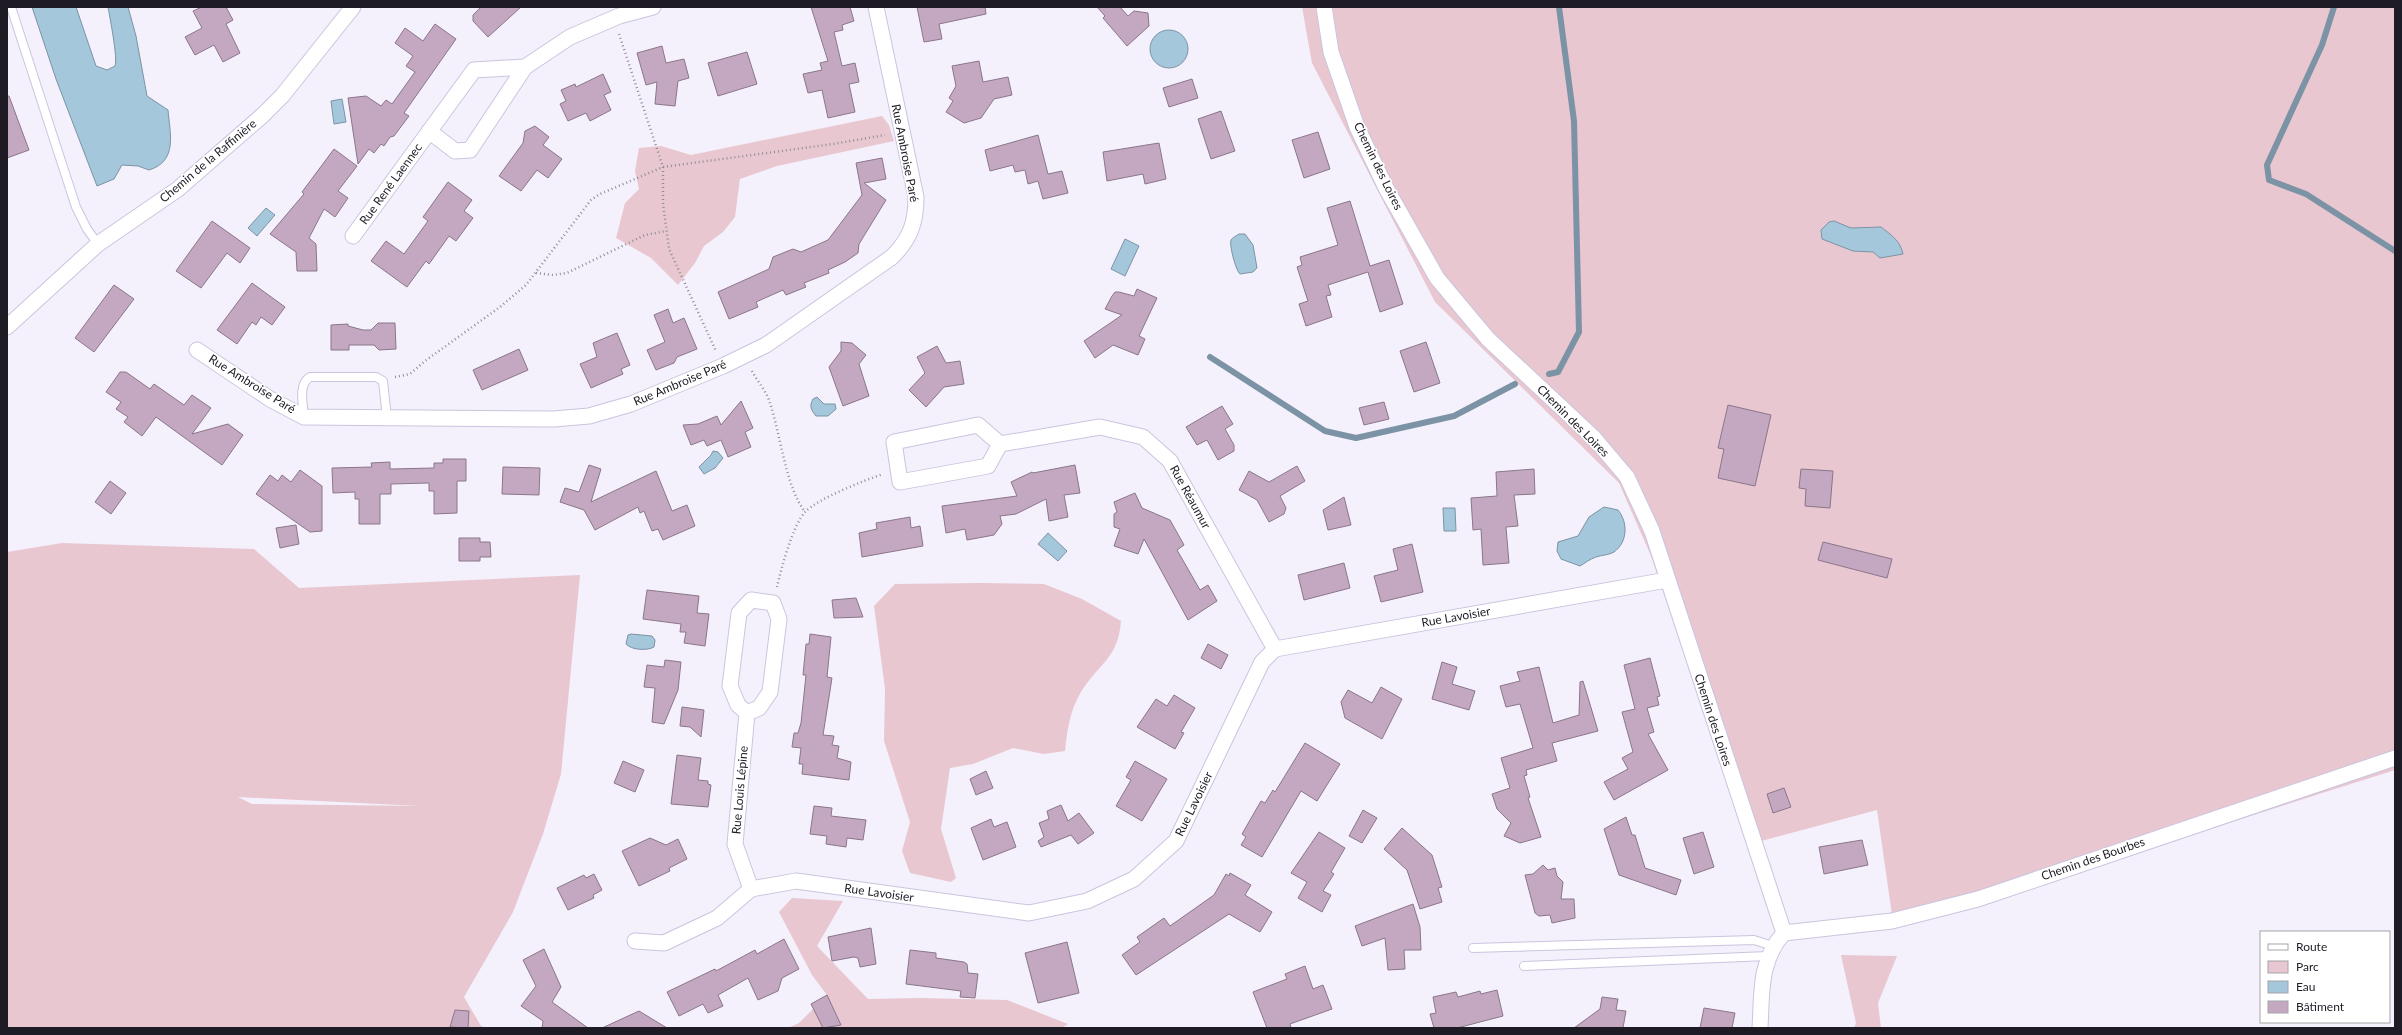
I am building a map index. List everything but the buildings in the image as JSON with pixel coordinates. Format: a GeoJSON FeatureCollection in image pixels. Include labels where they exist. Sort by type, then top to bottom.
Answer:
{"type":"FeatureCollection","features":[{"type":"Feature","properties":{"kind":"street","name":"Chemin de la Raffinière"},"geometry":{"type":"LineString","coordinates":[[7,327],[98,244],[178,189],[263,115],[282,96],[353,7]]}},
{"type":"Feature","properties":{"kind":"street","name":"Rue René Laennec"},"geometry":{"type":"LineString","coordinates":[[429,131],[455,151],[470,150],[525,67],[570,37],[614,19],[653,7]]}},
{"type":"Feature","properties":{"kind":"street","name":"Rue Ambroise Paré"},"geometry":{"type":"LineString","coordinates":[[197,350],[270,399],[304,417],[387,418],[554,419],[589,416],[631,404],[745,356],[766,345],[892,257],[904,245],[911,233],[916,215],[916,198],[876,7]]}},
{"type":"Feature","properties":{"kind":"street","name":"Chemin des Loires"},"geometry":{"type":"LineString","coordinates":[[1324,7],[1331,52],[1357,127],[1386,188],[1438,278],[1488,339],[1594,438],[1627,477],[1652,532],[1784,933]]}},
{"type":"Feature","properties":{"kind":"street","name":"Rue René Laennec"},"geometry":{"type":"LineString","coordinates":[[353,236],[474,70],[525,67]]}},
{"type":"Feature","properties":{"kind":"street"},"geometry":{"type":"LineString","coordinates":[[978,425],[1000,444],[988,466],[900,482],[894,442],[978,425]]}},
{"type":"Feature","properties":{"kind":"street","name":"Rue Réaumur"},"geometry":{"type":"LineString","coordinates":[[1000,444],[1100,427],[1143,437],[1170,461],[1275,649]]}},
{"type":"Feature","properties":{"kind":"street","name":"Rue Lavoisier"},"geometry":{"type":"LineString","coordinates":[[751,889],[796,881],[1029,913],[1087,902],[1134,879],[1176,841],[1262,662],[1275,649],[1667,580]]}},
{"type":"Feature","properties":{"kind":"street"},"geometry":{"type":"LineString","coordinates":[[751,600],[773,602],[779,619],[770,692],[759,708],[747,713],[738,705],[730,686],[738,613],[751,600]]}},
{"type":"Feature","properties":{"kind":"street","name":"Rue Louis Lépine"},"geometry":{"type":"LineString","coordinates":[[747,713],[735,844],[751,889]]}},
{"type":"Feature","properties":{"kind":"street","name":"Chemin des Bourbes"},"geometry":{"type":"LineString","coordinates":[[1784,933],[1892,921],[1978,899],[2395,758]]}},
{"type":"Feature","properties":{"kind":"street"},"geometry":{"type":"LineString","coordinates":[[635,941],[664,943],[717,918],[751,889]]}},
{"type":"Feature","properties":{"kind":"street"},"geometry":{"type":"LineString","coordinates":[[1760,1028],[1763,978],[1771,951],[1784,933]]}},
{"type":"Feature","properties":{"kind":"lane"},"geometry":{"type":"LineString","coordinates":[[11,7],[76,206],[87,229],[98,244]]}},
{"type":"Feature","properties":{"kind":"lane"},"geometry":{"type":"LineString","coordinates":[[304,417],[302,386],[305,380],[310,377],[376,377],[383,381],[387,418]]}},
{"type":"Feature","properties":{"kind":"lane"},"geometry":{"type":"LineString","coordinates":[[1473,948],[1754,940],[1771,951]]}},
{"type":"Feature","properties":{"kind":"lane"},"geometry":{"type":"LineString","coordinates":[[1524,966],[1771,951]]}},
{"type":"Feature","properties":{"kind":"path"},"geometry":{"type":"LineString","coordinates":[[614,19],[663,167],[663,204],[669,249],[723,366]]}},
{"type":"Feature","properties":{"kind":"path"},"geometry":{"type":"LineString","coordinates":[[383,381],[410,374],[448,343],[500,307],[526,286],[592,200],[600,194],[663,167],[833,144],[901,132]]}},
{"type":"Feature","properties":{"kind":"path"},"geometry":{"type":"LineString","coordinates":[[535,273],[553,275],[567,274],[645,235],[666,231]]}},
{"type":"Feature","properties":{"kind":"path"},"geometry":{"type":"LineString","coordinates":[[745,356],[757,381],[770,401],[791,479],[799,503],[805,512]]}},
{"type":"Feature","properties":{"kind":"path"},"geometry":{"type":"LineString","coordinates":[[773,602],[782,569],[798,523],[805,512],[819,502],[898,468]]}},
{"type":"Feature","properties":{"kind":"green space"},"geometry":{"type":"Polygon","coordinates":[[[1302,7],[2395,7],[2395,770],[1894,929],[1877,810],[1754,843],[1651,556],[1619,483],[1435,302],[1312,63],[1302,7]]]}},
{"type":"Feature","properties":{"kind":"green space"},"geometry":{"type":"Polygon","coordinates":[[[882,116],[889,125],[894,141],[777,166],[740,179],[735,217],[723,232],[704,246],[695,263],[678,285],[651,258],[616,238],[625,203],[639,189],[635,171],[639,148],[661,146],[691,155],[882,116]]]}},
{"type":"Feature","properties":{"kind":"green space"},"geometry":{"type":"Polygon","coordinates":[[[62,543],[254,549],[299,588],[580,575],[561,774],[543,834],[513,912],[464,997],[481,1026],[487,1028],[7,1028],[7,552],[62,543]],[[238,797],[252,804],[419,806],[238,797]]]}},
{"type":"Feature","properties":{"kind":"green space"},"geometry":{"type":"Polygon","coordinates":[[[895,584],[1044,584],[1082,599],[1121,621],[1119,634],[1112,653],[1088,682],[1077,699],[1068,728],[1065,751],[1044,754],[1013,748],[973,764],[950,768],[941,829],[956,878],[951,882],[910,873],[902,851],[910,822],[884,741],[885,689],[874,606],[895,584]]]}},
{"type":"Feature","properties":{"kind":"green space"},"geometry":{"type":"Polygon","coordinates":[[[792,898],[843,901],[817,946],[868,999],[921,998],[1007,1000],[1068,1024],[1062,1028],[788,1028],[799,1023],[827,995],[812,975],[779,912],[792,898]]]}},
{"type":"Feature","properties":{"kind":"green space"},"geometry":{"type":"Polygon","coordinates":[[[1841,955],[1897,956],[1878,1003],[1881,1028],[1854,1028],[1856,1023],[1841,955]]]}},
{"type":"Feature","properties":{"kind":"water"},"geometry":{"type":"Polygon","coordinates":[[[32,7],[76,7],[96,66],[107,70],[115,66],[116,62],[108,7],[128,7],[136,36],[147,96],[168,110],[171,137],[170,146],[164,160],[158,166],[149,170],[138,166],[122,165],[114,179],[97,186],[56,79],[32,7]]]}},
{"type":"Feature","properties":{"kind":"water"},"geometry":{"type":"Polygon","coordinates":[[[1169,30],[1182,36],[1188,49],[1182,62],[1169,68],[1156,62],[1150,49],[1156,36],[1169,30]]]}},
{"type":"Feature","properties":{"kind":"water"},"geometry":{"type":"Polygon","coordinates":[[[342,99],[346,122],[334,124],[331,101],[342,99]]]}},
{"type":"Feature","properties":{"kind":"water"},"geometry":{"type":"Polygon","coordinates":[[[266,208],[275,215],[257,236],[248,228],[266,208]]]}},
{"type":"Feature","properties":{"kind":"water"},"geometry":{"type":"Polygon","coordinates":[[[1834,221],[1851,228],[1881,227],[1892,235],[1897,241],[1903,254],[1880,258],[1873,252],[1853,251],[1822,239],[1821,230],[1829,222],[1834,221]]]}},
{"type":"Feature","properties":{"kind":"water"},"geometry":{"type":"Polygon","coordinates":[[[1239,234],[1245,234],[1253,245],[1257,268],[1253,272],[1240,274],[1238,272],[1232,252],[1231,240],[1239,234]]]}},
{"type":"Feature","properties":{"kind":"water"},"geometry":{"type":"Polygon","coordinates":[[[1125,239],[1139,246],[1125,276],[1111,269],[1125,239]]]}},
{"type":"Feature","properties":{"kind":"water"},"geometry":{"type":"Polygon","coordinates":[[[817,397],[824,404],[835,404],[836,409],[828,416],[816,416],[811,406],[813,399],[817,397]]]}},
{"type":"Feature","properties":{"kind":"water"},"geometry":{"type":"Polygon","coordinates":[[[713,451],[718,452],[723,458],[715,468],[704,474],[699,467],[713,451]]]}},
{"type":"Feature","properties":{"kind":"water"},"geometry":{"type":"Polygon","coordinates":[[[1604,507],[1618,510],[1624,520],[1625,532],[1619,548],[1612,553],[1594,558],[1580,566],[1561,559],[1557,551],[1558,542],[1578,536],[1589,517],[1604,507]]]}},
{"type":"Feature","properties":{"kind":"water"},"geometry":{"type":"Polygon","coordinates":[[[1443,508],[1455,508],[1456,531],[1444,531],[1443,508]]]}},
{"type":"Feature","properties":{"kind":"water"},"geometry":{"type":"Polygon","coordinates":[[[1048,533],[1067,551],[1058,561],[1038,544],[1048,533]]]}},
{"type":"Feature","properties":{"kind":"water"},"geometry":{"type":"Polygon","coordinates":[[[628,635],[652,636],[655,640],[654,647],[639,649],[628,646],[626,644],[628,635]]]}},
{"type":"Feature","properties":{"kind":"waterway"},"geometry":{"type":"LineString","coordinates":[[1549,374],[1558,372],[1579,332],[1574,121],[1559,7]]}},
{"type":"Feature","properties":{"kind":"waterway"},"geometry":{"type":"LineString","coordinates":[[2334,7],[2322,45],[2267,165],[2269,180],[2306,194],[2395,251]]}},
{"type":"Feature","properties":{"kind":"waterway"},"geometry":{"type":"LineString","coordinates":[[1210,357],[1325,431],[1356,438],[1454,416],[1515,384]]}}]}
